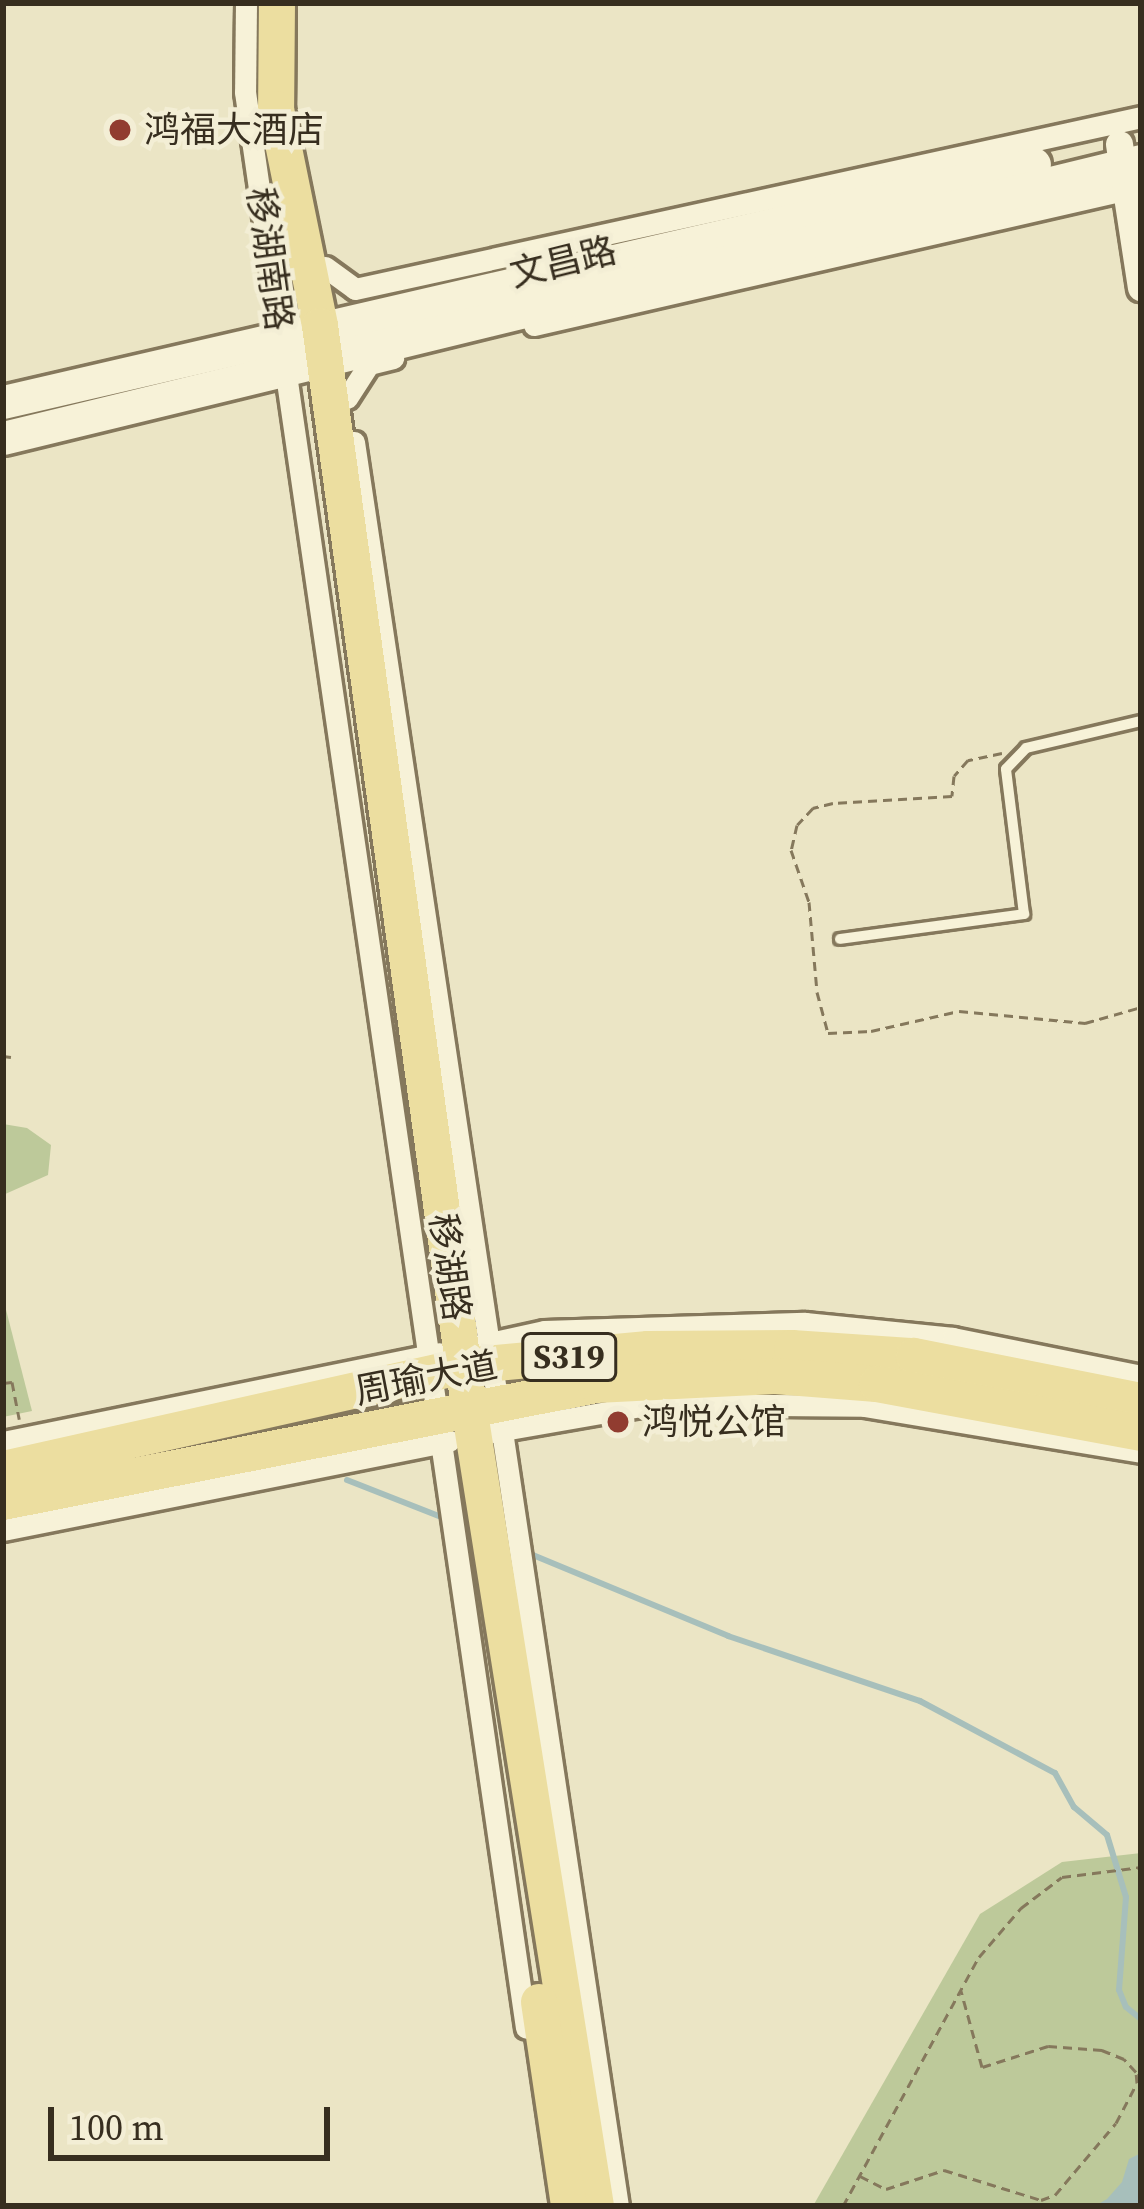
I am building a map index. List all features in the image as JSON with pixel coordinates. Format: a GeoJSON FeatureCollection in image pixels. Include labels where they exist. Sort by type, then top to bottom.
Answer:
{"type":"FeatureCollection","features":[{"type":"Feature","properties":{"kind":"main road","name":"移湖南路"},"geometry":{"type":"LineString","coordinates":[[263,3],[260,110],[312,346]]}},
{"type":"Feature","properties":{"kind":"main road","name":"移湖南路"},"geometry":{"type":"LineString","coordinates":[[277,3],[276,110],[312,346]]}},
{"type":"Feature","properties":{"kind":"main road","name":"文昌路"},"geometry":{"type":"LineString","coordinates":[[3,402],[312,346],[1135,158]]}},
{"type":"Feature","properties":{"kind":"main road","name":"文昌路"},"geometry":{"type":"LineString","coordinates":[[3,438],[312,346]]}},
{"type":"Feature","properties":{"kind":"main road","name":"移湖路"},"geometry":{"type":"LineString","coordinates":[[312,346],[465,1423],[596,2206]]}},
{"type":"Feature","properties":{"kind":"main road","name":"周瑜大道"},"geometry":{"type":"LineString","coordinates":[[3,1469],[456,1359],[648,1349],[792,1348],[914,1356],[1141,1401]]}},
{"type":"Feature","properties":{"kind":"main road","name":"周瑜大道"},"geometry":{"type":"LineString","coordinates":[[3,1502],[465,1423],[596,1384],[775,1376],[877,1384],[1141,1433]]}},
{"type":"Feature","properties":{"kind":"main road","name":"移湖路"},"geometry":{"type":"LineString","coordinates":[[482,1534],[569,2206]]}},
{"type":"Feature","properties":{"kind":"street","name":"移湖南路"},"geometry":{"type":"LineString","coordinates":[[247,3],[245,92],[312,346]]}},
{"type":"Feature","properties":{"kind":"street","name":"移湖南路"},"geometry":{"type":"LineString","coordinates":[[290,3],[292,99],[326,267],[312,346]]}},
{"type":"Feature","properties":{"kind":"street"},"geometry":{"type":"LineString","coordinates":[[326,267],[356,290],[1135,158]]}},
{"type":"Feature","properties":{"kind":"street"},"geometry":{"type":"LineString","coordinates":[[1135,158],[1141,287]]}},
{"type":"Feature","properties":{"kind":"street"},"geometry":{"type":"LineString","coordinates":[[347,398],[369,364],[1135,158]]}},
{"type":"Feature","properties":{"kind":"street","name":"移湖路"},"geometry":{"type":"LineString","coordinates":[[312,346],[347,398],[456,1359]]}},
{"type":"Feature","properties":{"kind":"street"},"geometry":{"type":"LineString","coordinates":[[13,1440],[456,1359],[544,1331],[805,1323],[953,1338],[1141,1376]]}},
{"type":"Feature","properties":{"kind":"street"},"geometry":{"type":"LineString","coordinates":[[3,1530],[465,1423],[653,1404],[864,1406],[1141,1452]]}},
{"type":"Feature","properties":{"kind":"street","name":"移湖路"},"geometry":{"type":"LineString","coordinates":[[482,1534],[552,2206]]}},
{"type":"Feature","properties":{"kind":"street","name":"移湖路"},"geometry":{"type":"LineString","coordinates":[[482,1534],[618,2206]]}},
{"type":"Feature","properties":{"kind":"lane"},"geometry":{"type":"LineString","coordinates":[[840,939],[1024,914],[1006,770],[1026,748],[1141,721]]}},
{"type":"Feature","properties":{"kind":"path"},"geometry":{"type":"LineString","coordinates":[[3,1056],[11,1057]]}},
{"type":"Feature","properties":{"kind":"path"},"geometry":{"type":"LineString","coordinates":[[3,1383],[11,1382],[13,1440]]}},
{"type":"Feature","properties":{"kind":"path"},"geometry":{"type":"LineString","coordinates":[[844,2206],[979,1957],[1022,1908],[1062,1877],[1141,1867]]}},
{"type":"Feature","properties":{"kind":"path"},"geometry":{"type":"LineString","coordinates":[[860,2176],[886,2189],[944,2170],[1041,2200],[1055,2195],[1116,2123],[1137,2084],[1138,2071],[1102,2050],[1048,2046],[982,2067],[961,1990]]}},
{"type":"Feature","properties":{"kind":"path"},"geometry":{"type":"LineString","coordinates":[[1055,2195],[1058,2206]]}},
{"type":"Feature","properties":{"kind":"green space"},"geometry":{"type":"Polygon","coordinates":[[[3,1124],[27,1128],[51,1145],[48,1175],[3,1195],[3,1124]]]}},
{"type":"Feature","properties":{"kind":"green space"},"geometry":{"type":"Polygon","coordinates":[[[3,1298],[32,1411],[3,1417],[3,1298]]]}},
{"type":"Feature","properties":{"kind":"green space"},"geometry":{"type":"Polygon","coordinates":[[[1141,1853],[1141,2206],[813,2206],[980,1914],[1062,1862],[1141,1853]]]}},
{"type":"Feature","properties":{"kind":"water"},"geometry":{"type":"Polygon","coordinates":[[[1141,2153],[1141,2206],[1095,2206],[1122,2182],[1129,2159],[1141,2153]]]}},
{"type":"Feature","properties":{"kind":"waterway"},"geometry":{"type":"LineString","coordinates":[[347,1480],[444,1518]]}},
{"type":"Feature","properties":{"kind":"waterway"},"geometry":{"type":"LineString","coordinates":[[528,1553],[728,1636],[920,1701],[1055,1773],[1074,1807],[1107,1835],[1126,1897],[1119,1990],[1126,2007],[1141,2019]]}},
{"type":"Feature","properties":{"kind":"place","name":"鸿福大酒店"},"geometry":{"type":"Point","coordinates":[120,130]}},
{"type":"Feature","properties":{"kind":"place","name":"鸿悦公馆"},"geometry":{"type":"Point","coordinates":[618,1422]}}]}
